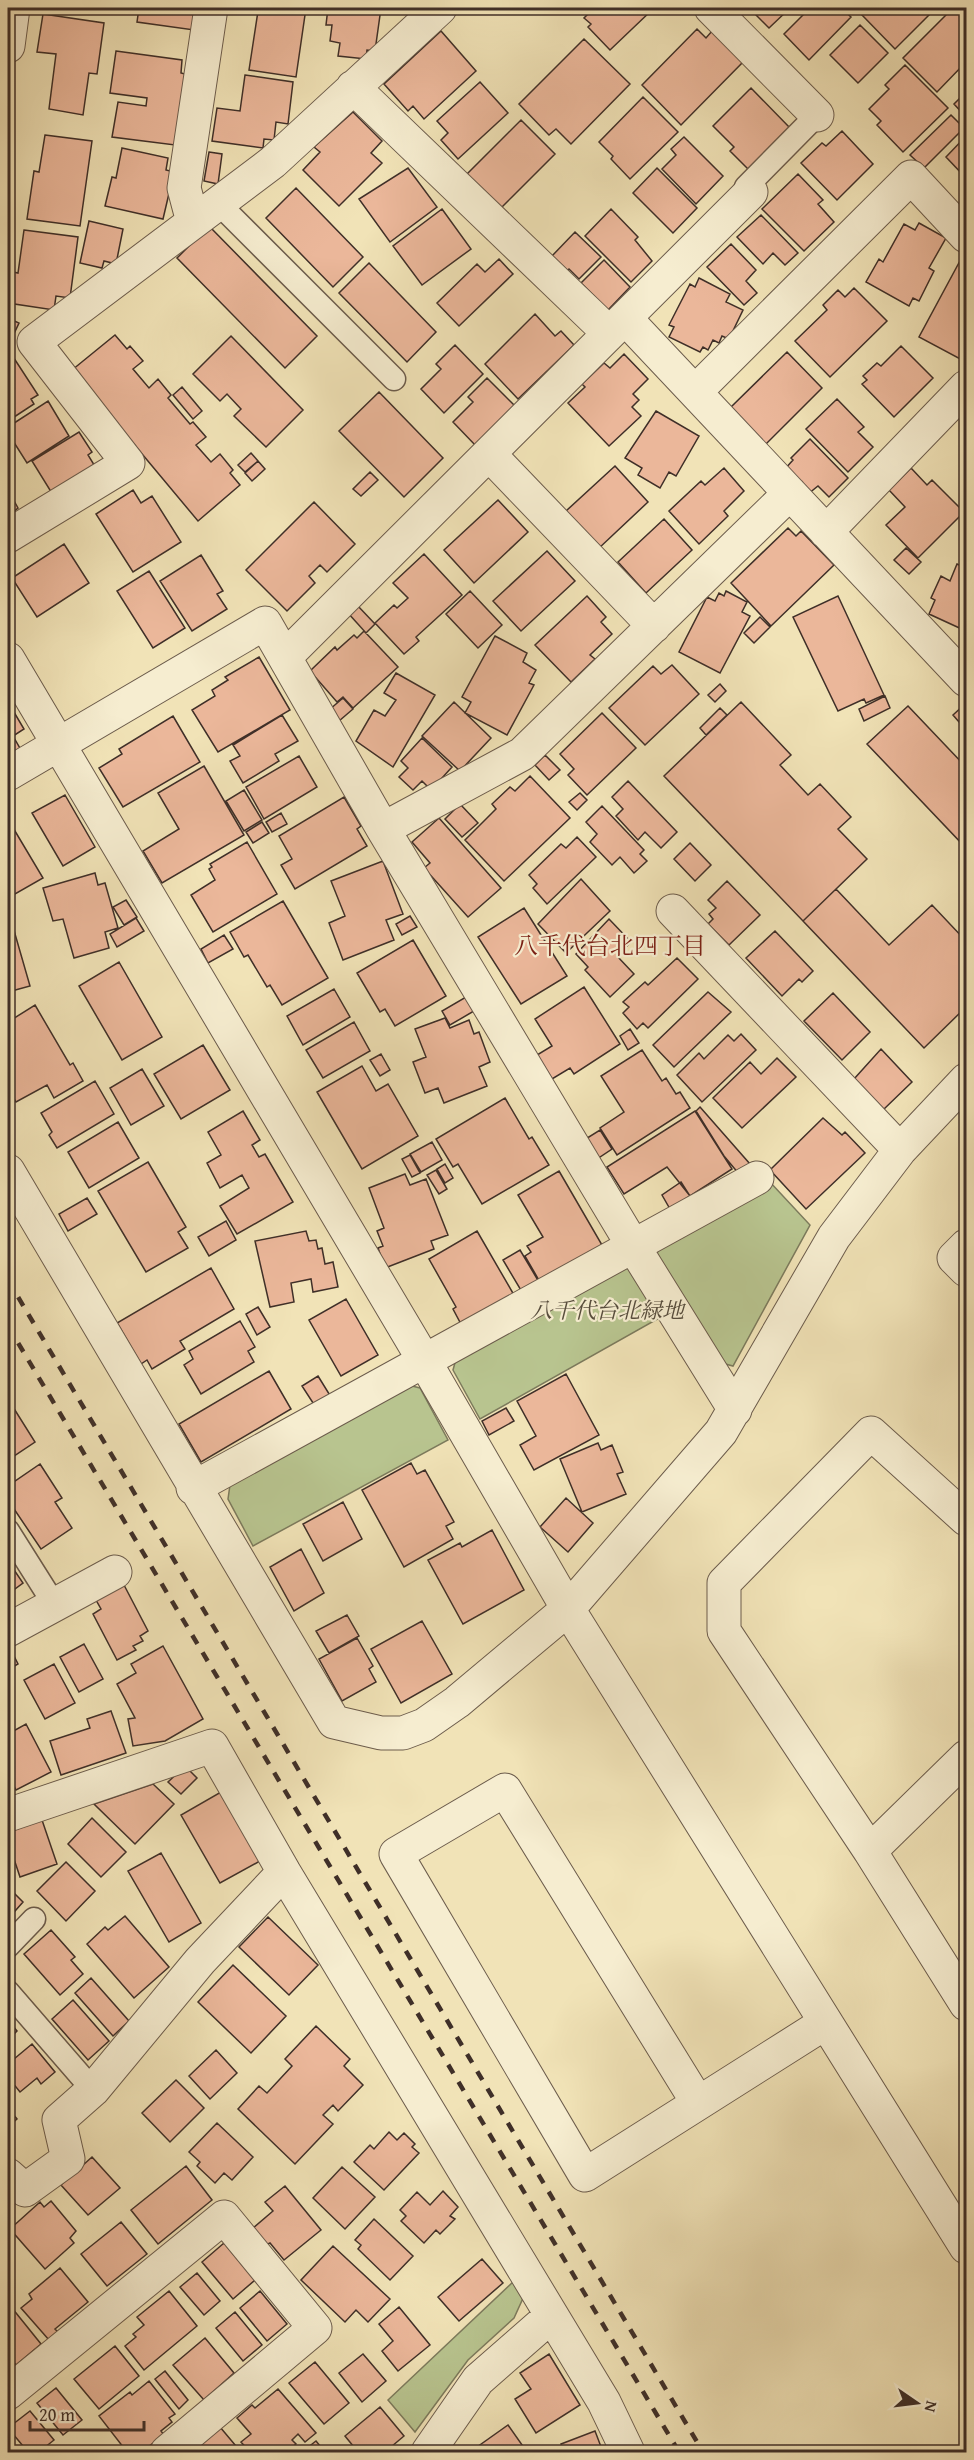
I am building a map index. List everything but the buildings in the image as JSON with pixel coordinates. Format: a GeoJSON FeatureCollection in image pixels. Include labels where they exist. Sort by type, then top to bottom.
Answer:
{"type":"FeatureCollection","features":[{"type":"Feature","properties":{"kind":"street"},"geometry":{"type":"LineString","coordinates":[[8,46],[13,8]]}},
{"type":"Feature","properties":{"kind":"street"},"geometry":{"type":"LineString","coordinates":[[206,213],[184,188],[211,8]]}},
{"type":"Feature","properties":{"kind":"street"},"geometry":{"type":"LineString","coordinates":[[711,8],[817,115]]}},
{"type":"Feature","properties":{"kind":"street"},"geometry":{"type":"LineString","coordinates":[[8,536],[128,463],[34,342],[273,162],[433,10]]}},
{"type":"Feature","properties":{"kind":"street"},"geometry":{"type":"LineString","coordinates":[[353,87],[617,326],[695,392],[966,680]]}},
{"type":"Feature","properties":{"kind":"street"},"geometry":{"type":"LineString","coordinates":[[695,392],[911,177],[966,236]]}},
{"type":"Feature","properties":{"kind":"street"},"geometry":{"type":"LineString","coordinates":[[285,657],[751,192]]}},
{"type":"Feature","properties":{"kind":"street"},"geometry":{"type":"LineString","coordinates":[[826,532],[966,387]]}},
{"type":"Feature","properties":{"kind":"street"},"geometry":{"type":"LineString","coordinates":[[489,454],[654,626]]}},
{"type":"Feature","properties":{"kind":"street"},"geometry":{"type":"LineString","coordinates":[[383,829],[522,754],[790,493]]}},
{"type":"Feature","properties":{"kind":"street"},"geometry":{"type":"LineString","coordinates":[[8,774],[265,623],[383,829],[632,1244],[735,1410]]}},
{"type":"Feature","properties":{"kind":"street"},"geometry":{"type":"LineString","coordinates":[[8,659],[425,1362],[568,1609],[966,2247]]}},
{"type":"Feature","properties":{"kind":"street"},"geometry":{"type":"LineString","coordinates":[[673,911],[900,1150]]}},
{"type":"Feature","properties":{"kind":"street"},"geometry":{"type":"LineString","coordinates":[[8,1171],[193,1488],[334,1722],[381,1733],[403,1732],[424,1725],[457,1702],[568,1609],[721,1432],[834,1237],[900,1150],[966,1080]]}},
{"type":"Feature","properties":{"kind":"street"},"geometry":{"type":"LineString","coordinates":[[193,1488],[425,1362],[632,1244],[757,1178]]}},
{"type":"Feature","properties":{"kind":"street"},"geometry":{"type":"LineString","coordinates":[[966,1246],[954,1258],[966,1270]]}},
{"type":"Feature","properties":{"kind":"street"},"geometry":{"type":"LineString","coordinates":[[966,1519],[871,1433],[724,1583],[724,1631],[870,1851],[966,2004]]}},
{"type":"Feature","properties":{"kind":"street"},"geometry":{"type":"LineString","coordinates":[[8,1630],[115,1572]]}},
{"type":"Feature","properties":{"kind":"street"},"geometry":{"type":"LineString","coordinates":[[8,1815],[212,1746],[284,1872],[550,2317],[604,2402],[628,2452]]}},
{"type":"Feature","properties":{"kind":"street"},"geometry":{"type":"LineString","coordinates":[[870,1851],[966,1757]]}},
{"type":"Feature","properties":{"kind":"street"},"geometry":{"type":"LineString","coordinates":[[698,2103],[505,1791],[396,1854],[585,2175],[825,2023]]}},
{"type":"Feature","properties":{"kind":"street"},"geometry":{"type":"LineString","coordinates":[[8,2175],[25,2190],[68,2159],[59,2120],[93,2090],[200,1961],[284,1872]]}},
{"type":"Feature","properties":{"kind":"street"},"geometry":{"type":"LineString","coordinates":[[8,2393],[224,2217],[315,2328],[167,2452]]}},
{"type":"Feature","properties":{"kind":"street"},"geometry":{"type":"LineString","coordinates":[[428,2452],[478,2380],[550,2317]]}},
{"type":"Feature","properties":{"kind":"lane"},"geometry":{"type":"LineString","coordinates":[[751,192],[746,187],[817,115]]}},
{"type":"Feature","properties":{"kind":"lane"},"geometry":{"type":"LineString","coordinates":[[206,213],[394,379]]}},
{"type":"Feature","properties":{"kind":"lane"},"geometry":{"type":"LineString","coordinates":[[8,1531],[54,1604]]}},
{"type":"Feature","properties":{"kind":"lane"},"geometry":{"type":"LineString","coordinates":[[8,1946],[34,1919]]}},
{"type":"Feature","properties":{"kind":"lane"},"geometry":{"type":"LineString","coordinates":[[8,1992],[93,2090]]}},
{"type":"Feature","properties":{"kind":"green space"},"geometry":{"type":"Polygon","coordinates":[[[769,1181],[810,1225],[733,1366],[718,1362],[657,1254],[660,1243],[769,1181]]]}},
{"type":"Feature","properties":{"kind":"green space","name":"八千代台北緑地"},"geometry":{"type":"Polygon","coordinates":[[[625,1263],[661,1317],[480,1419],[453,1370],[456,1359],[625,1263]]]}},
{"type":"Feature","properties":{"kind":"green space"},"geometry":{"type":"Polygon","coordinates":[[[412,1386],[420,1388],[448,1440],[253,1546],[228,1499],[230,1485],[412,1386]]]}},
{"type":"Feature","properties":{"kind":"green space"},"geometry":{"type":"Polygon","coordinates":[[[514,2281],[524,2296],[514,2318],[468,2360],[415,2432],[388,2400],[514,2281]]]}},
{"type":"Feature","properties":{"kind":"railway"},"geometry":{"type":"LineString","coordinates":[[8,1280],[703,2452]]}},
{"type":"Feature","properties":{"kind":"railway"},"geometry":{"type":"LineString","coordinates":[[8,1326],[679,2452]]}},
{"type":"Feature","properties":{"kind":"district","name":"八千代台北四丁目"},"geometry":{"type":"Point","coordinates":[610,946]}}]}
